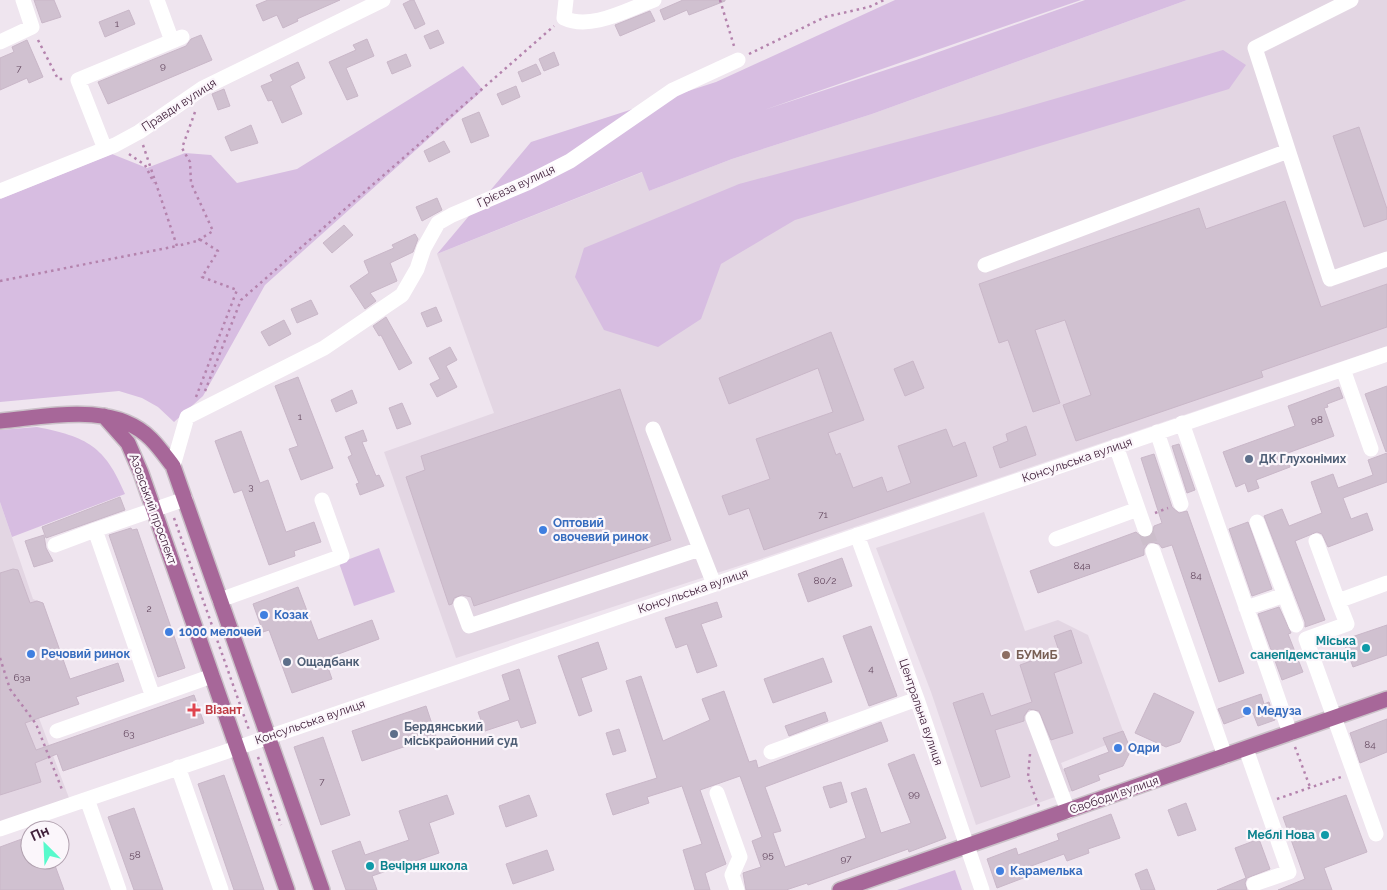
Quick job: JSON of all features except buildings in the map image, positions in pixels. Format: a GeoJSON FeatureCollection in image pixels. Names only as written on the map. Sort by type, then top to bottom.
{"type":"FeatureCollection","features":[{"type":"Feature","properties":{"kind":"main road"},"geometry":{"type":"LineString","coordinates":[[0,421],[77,414],[104,416]]}},
{"type":"Feature","properties":{"kind":"main road","name":"Азовський проспект"},"geometry":{"type":"LineString","coordinates":[[104,416],[128,423],[150,438],[173,466],[322,890]]}},
{"type":"Feature","properties":{"kind":"main road","name":"Азовський проспект"},"geometry":{"type":"LineString","coordinates":[[104,416],[128,443],[154,510],[287,890]]}},
{"type":"Feature","properties":{"kind":"main road","name":"Свободи вулиця"},"geometry":{"type":"LineString","coordinates":[[840,890],[1387,699]]}},
{"type":"Feature","properties":{"kind":"street"},"geometry":{"type":"LineString","coordinates":[[0,42],[32,27],[23,0]]}},
{"type":"Feature","properties":{"kind":"street"},"geometry":{"type":"LineString","coordinates":[[110,147],[78,80],[177,39],[157,0]]}},
{"type":"Feature","properties":{"kind":"street","name":"Правди вулиця"},"geometry":{"type":"LineString","coordinates":[[0,191],[110,147],[139,132],[203,88],[383,0]]}},
{"type":"Feature","properties":{"kind":"street"},"geometry":{"type":"LineString","coordinates":[[566,0],[564,18],[573,23],[591,22],[654,0]]}},
{"type":"Feature","properties":{"kind":"street"},"geometry":{"type":"LineString","coordinates":[[1351,0],[1254,48],[1330,279],[1387,259]]}},
{"type":"Feature","properties":{"kind":"street","name":"Грієвза вулиця"},"geometry":{"type":"LineString","coordinates":[[187,418],[324,348],[402,295],[417,270],[424,248],[438,223],[452,215],[527,183],[570,161],[673,90],[738,60]]}},
{"type":"Feature","properties":{"kind":"street"},"geometry":{"type":"LineString","coordinates":[[985,265],[1288,150]]}},
{"type":"Feature","properties":{"kind":"street","name":"Консульська вулиця"},"geometry":{"type":"LineString","coordinates":[[0,829],[1387,354]]}},
{"type":"Feature","properties":{"kind":"street"},"geometry":{"type":"LineString","coordinates":[[1343,369],[1371,449]]}},
{"type":"Feature","properties":{"kind":"street"},"geometry":{"type":"LineString","coordinates":[[173,466],[187,418]]}},
{"type":"Feature","properties":{"kind":"street"},"geometry":{"type":"LineString","coordinates":[[1182,423],[1290,733]]}},
{"type":"Feature","properties":{"kind":"street"},"geometry":{"type":"LineString","coordinates":[[653,429],[714,584]]}},
{"type":"Feature","properties":{"kind":"street"},"geometry":{"type":"LineString","coordinates":[[1157,432],[1181,504]]}},
{"type":"Feature","properties":{"kind":"street"},"geometry":{"type":"LineString","coordinates":[[1116,446],[1146,529]]}},
{"type":"Feature","properties":{"kind":"street"},"geometry":{"type":"LineString","coordinates":[[55,545],[185,499]]}},
{"type":"Feature","properties":{"kind":"street"},"geometry":{"type":"LineString","coordinates":[[220,600],[342,556],[322,500]]}},
{"type":"Feature","properties":{"kind":"street"},"geometry":{"type":"LineString","coordinates":[[1056,539],[1138,509]]}},
{"type":"Feature","properties":{"kind":"street"},"geometry":{"type":"LineString","coordinates":[[1257,522],[1296,625]]}},
{"type":"Feature","properties":{"kind":"street"},"geometry":{"type":"LineString","coordinates":[[95,530],[153,697]]}},
{"type":"Feature","properties":{"kind":"street","name":"Центральна вулиця"},"geometry":{"type":"LineString","coordinates":[[857,535],[917,699],[982,890]]}},
{"type":"Feature","properties":{"kind":"street"},"geometry":{"type":"LineString","coordinates":[[1316,541],[1347,624],[1306,640],[1376,834]]}},
{"type":"Feature","properties":{"kind":"street"},"geometry":{"type":"LineString","coordinates":[[461,604],[469,626],[700,549]]}},
{"type":"Feature","properties":{"kind":"street"},"geometry":{"type":"LineString","coordinates":[[1153,551],[1225,756]]}},
{"type":"Feature","properties":{"kind":"street"},"geometry":{"type":"LineString","coordinates":[[1338,601],[1387,583]]}},
{"type":"Feature","properties":{"kind":"street"},"geometry":{"type":"LineString","coordinates":[[1246,608],[1285,594]]}},
{"type":"Feature","properties":{"kind":"street"},"geometry":{"type":"LineString","coordinates":[[57,731],[212,676]]}},
{"type":"Feature","properties":{"kind":"street"},"geometry":{"type":"LineString","coordinates":[[771,752],[917,699]]}},
{"type":"Feature","properties":{"kind":"street"},"geometry":{"type":"LineString","coordinates":[[1033,718],[1068,811]]}},
{"type":"Feature","properties":{"kind":"street"},"geometry":{"type":"LineString","coordinates":[[1246,749],[1289,872],[1254,884]]}},
{"type":"Feature","properties":{"kind":"street"},"geometry":{"type":"LineString","coordinates":[[178,767],[221,890]]}},
{"type":"Feature","properties":{"kind":"street"},"geometry":{"type":"LineString","coordinates":[[717,793],[740,857],[732,875],[737,890]]}},
{"type":"Feature","properties":{"kind":"street"},"geometry":{"type":"LineString","coordinates":[[87,798],[119,890]]}},
{"type":"Feature","properties":{"kind":"path"},"geometry":{"type":"LineString","coordinates":[[720,0],[738,60],[825,17],[868,7],[884,0]]}},
{"type":"Feature","properties":{"kind":"path"},"geometry":{"type":"LineString","coordinates":[[187,418],[203,396],[240,300],[564,18]]}},
{"type":"Feature","properties":{"kind":"path"},"geometry":{"type":"LineString","coordinates":[[32,27],[58,78],[78,80]]}},
{"type":"Feature","properties":{"kind":"path"},"geometry":{"type":"LineString","coordinates":[[196,241],[213,231],[194,191],[190,178],[190,162],[182,148],[203,88]]}},
{"type":"Feature","properties":{"kind":"path"},"geometry":{"type":"LineString","coordinates":[[139,132],[177,246]]}},
{"type":"Feature","properties":{"kind":"path"},"geometry":{"type":"LineString","coordinates":[[110,147],[145,165],[158,191]]}},
{"type":"Feature","properties":{"kind":"path"},"geometry":{"type":"LineString","coordinates":[[0,281],[201,240],[218,251],[202,276],[237,290],[196,396]]}},
{"type":"Feature","properties":{"kind":"path"},"geometry":{"type":"LineString","coordinates":[[169,504],[281,825]]}},
{"type":"Feature","properties":{"kind":"path"},"geometry":{"type":"LineString","coordinates":[[0,658],[10,689],[36,724],[68,805]]}},
{"type":"Feature","properties":{"kind":"path"},"geometry":{"type":"LineString","coordinates":[[1290,733],[1310,788]]}},
{"type":"Feature","properties":{"kind":"path"},"geometry":{"type":"LineString","coordinates":[[1031,747],[1028,777],[1043,820]]}},
{"type":"Feature","properties":{"kind":"path"},"geometry":{"type":"LineString","coordinates":[[1265,803],[1354,772]]}},
{"type":"Feature","properties":{"kind":"shaded area"},"geometry":{"type":"Polygon","coordinates":[[[895,0],[1081,0],[764,110],[916,60],[1085,0],[1187,0],[872,114],[732,159],[649,191],[642,172],[437,254],[531,142],[716,82],[895,0]]]}},
{"type":"Feature","properties":{"kind":"shaded area"},"geometry":{"type":"Polygon","coordinates":[[[1187,0],[1387,0],[1387,346],[769,556],[456,658],[384,452],[494,413],[437,254],[643,172],[649,191],[732,159],[872,114],[1187,0]]]}},
{"type":"Feature","properties":{"kind":"shaded area"},"geometry":{"type":"Polygon","coordinates":[[[1223,50],[1246,65],[1229,89],[795,220],[721,264],[701,319],[658,347],[604,330],[575,277],[584,248],[739,184],[1002,114],[1223,50]]]}},
{"type":"Feature","properties":{"kind":"shaded area"},"geometry":{"type":"Polygon","coordinates":[[[463,66],[483,90],[265,285],[203,396],[174,422],[158,407],[142,398],[119,391],[0,402],[0,199],[112,154],[147,168],[185,153],[211,155],[237,183],[297,169],[463,66]]]}},
{"type":"Feature","properties":{"kind":"shaded area"},"geometry":{"type":"Polygon","coordinates":[[[37,427],[69,435],[92,446],[102,454],[110,465],[125,494],[12,537],[0,502],[0,430],[37,427]]]}},
{"type":"Feature","properties":{"kind":"shaded area","name":"Речовий ринок"},"geometry":{"type":"Polygon","coordinates":[[[0,502],[33,599],[43,603],[79,704],[39,718],[69,798],[0,822],[0,502]]]}},
{"type":"Feature","properties":{"kind":"shaded area","name":"БУМиБ"},"geometry":{"type":"Polygon","coordinates":[[[984,512],[1025,631],[1058,620],[1088,635],[1123,731],[1104,738],[1106,745],[1061,763],[1072,791],[976,825],[931,692],[876,548],[984,512]]]}},
{"type":"Feature","properties":{"kind":"shaded area"},"geometry":{"type":"Polygon","coordinates":[[[379,548],[395,592],[354,606],[339,563],[379,548]]]}},
{"type":"Feature","properties":{"kind":"shaded area"},"geometry":{"type":"Polygon","coordinates":[[[955,870],[962,890],[897,890],[955,870]]]}},
{"type":"Feature","properties":{"kind":"tunnel"},"geometry":{"type":"LineString","coordinates":[[1145,529],[1153,551]]}},
{"type":"Feature","properties":{"kind":"place","name":"ДК Глухонімих"},"geometry":{"type":"Point","coordinates":[1249,459]}},
{"type":"Feature","properties":{"kind":"place","name":"Оптовий овочевий ринок"},"geometry":{"type":"Point","coordinates":[543,530]}},
{"type":"Feature","properties":{"kind":"place","name":"Козак"},"geometry":{"type":"Point","coordinates":[264,615]}},
{"type":"Feature","properties":{"kind":"place","name":"1000 мелочей"},"geometry":{"type":"Point","coordinates":[169,632]}},
{"type":"Feature","properties":{"kind":"place","name":"Міська санепідемстанція"},"geometry":{"type":"Point","coordinates":[1366,648]}},
{"type":"Feature","properties":{"kind":"place","name":"Речовий ринок"},"geometry":{"type":"Point","coordinates":[31,654]}},
{"type":"Feature","properties":{"kind":"place","name":"БУМиБ"},"geometry":{"type":"Point","coordinates":[1006,655]}},
{"type":"Feature","properties":{"kind":"place","name":"Ощадбанк"},"geometry":{"type":"Point","coordinates":[287,662]}},
{"type":"Feature","properties":{"kind":"place","name":"Візант"},"geometry":{"type":"Point","coordinates":[194,710]}},
{"type":"Feature","properties":{"kind":"place","name":"Медуза"},"geometry":{"type":"Point","coordinates":[1247,711]}},
{"type":"Feature","properties":{"kind":"place","name":"Бердянський міськрайонний суд"},"geometry":{"type":"Point","coordinates":[394,734]}},
{"type":"Feature","properties":{"kind":"place","name":"Одри"},"geometry":{"type":"Point","coordinates":[1118,748]}},
{"type":"Feature","properties":{"kind":"place","name":"Меблі Нова"},"geometry":{"type":"Point","coordinates":[1325,835]}},
{"type":"Feature","properties":{"kind":"place","name":"Вечірня школа"},"geometry":{"type":"Point","coordinates":[370,866]}},
{"type":"Feature","properties":{"kind":"place","name":"Карамелька"},"geometry":{"type":"Point","coordinates":[1000,871]}}]}
